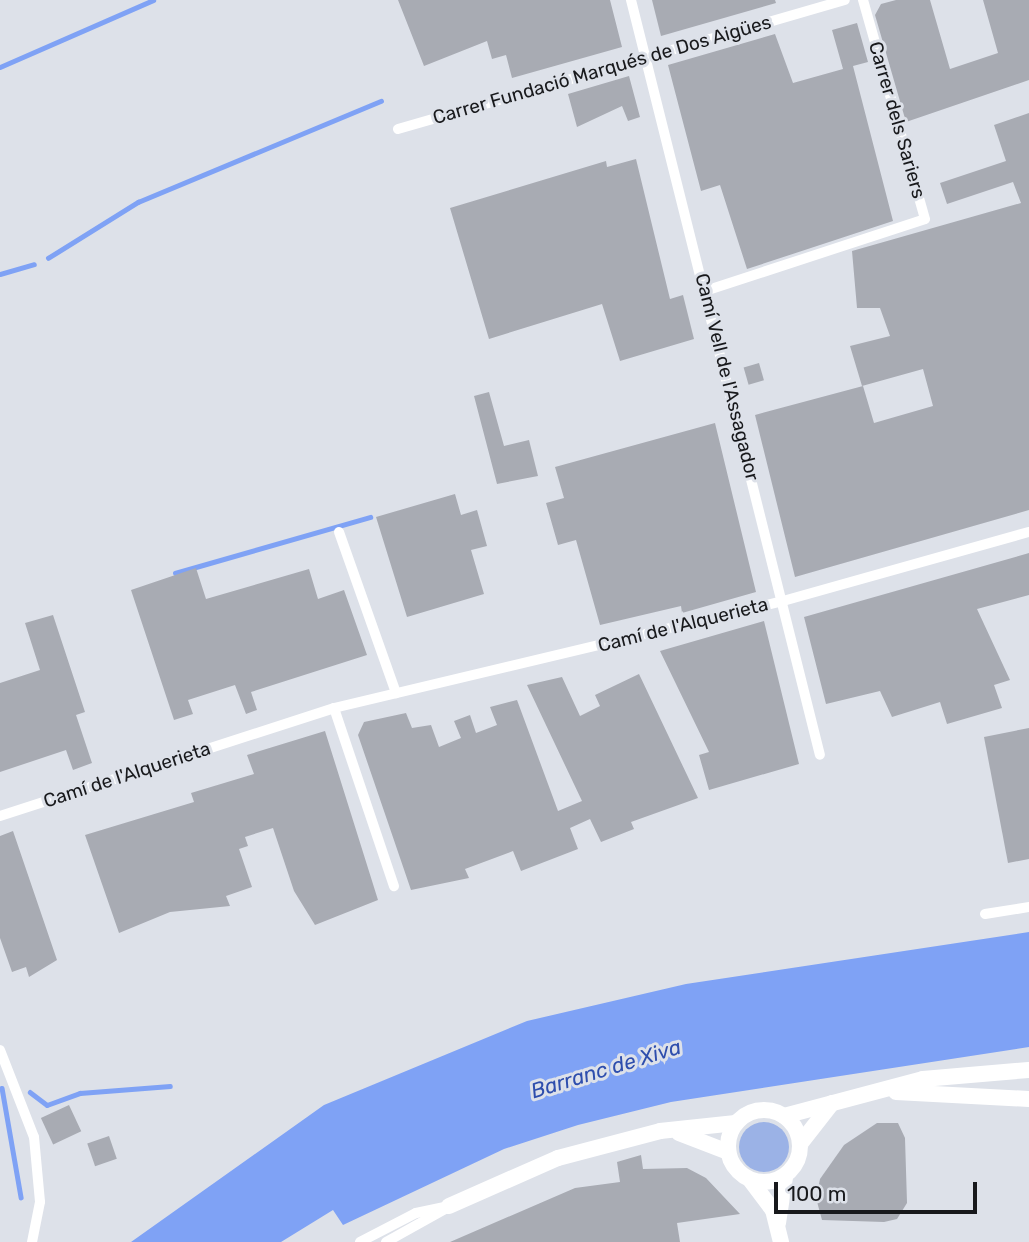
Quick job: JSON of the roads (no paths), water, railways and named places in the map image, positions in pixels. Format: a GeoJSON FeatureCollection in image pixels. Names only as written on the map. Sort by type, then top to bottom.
{"type":"FeatureCollection","features":[{"type":"Feature","properties":{"kind":"street","name":"Camí Vell de l'Assagador"},"geometry":{"type":"LineString","coordinates":[[631,0],[820,755]]}},
{"type":"Feature","properties":{"kind":"street","name":"Carrer Fundació Marqués de Dos Aigües"},"geometry":{"type":"LineString","coordinates":[[398,129],[845,0]]}},
{"type":"Feature","properties":{"kind":"street","name":"Carrer dels Sariers"},"geometry":{"type":"LineString","coordinates":[[705,291],[925,219],[863,0]]}},
{"type":"Feature","properties":{"kind":"street","name":"Camí de l'Alquerieta"},"geometry":{"type":"LineString","coordinates":[[0,816],[334,708],[783,601],[1029,532]]}},
{"type":"Feature","properties":{"kind":"street"},"geometry":{"type":"LineString","coordinates":[[339,533],[396,693]]}},
{"type":"Feature","properties":{"kind":"street"},"geometry":{"type":"LineString","coordinates":[[334,708],[394,886]]}},
{"type":"Feature","properties":{"kind":"street"},"geometry":{"type":"LineString","coordinates":[[985,914],[1029,907]]}},
{"type":"Feature","properties":{"kind":"street"},"geometry":{"type":"LineString","coordinates":[[0,1050],[34,1137],[40,1202],[32,1242]]}},
{"type":"Feature","properties":{"kind":"street"},"geometry":{"type":"LineString","coordinates":[[386,1242],[449,1206],[558,1158],[660,1131],[736,1123],[764,1110],[784,1116],[856,1094],[923,1079],[1029,1070]]}},
{"type":"Feature","properties":{"kind":"street"},"geometry":{"type":"LineString","coordinates":[[856,1094],[1029,1099]]}},
{"type":"Feature","properties":{"kind":"street"},"geometry":{"type":"LineString","coordinates":[[781,1242],[778,1223],[785,1177],[800,1144],[832,1103]]}},
{"type":"Feature","properties":{"kind":"street"},"geometry":{"type":"LineString","coordinates":[[784,1116],[800,1144]]}},
{"type":"Feature","properties":{"kind":"street"},"geometry":{"type":"LineString","coordinates":[[736,1123],[728,1152],[735,1170],[751,1181],[778,1223]]}},
{"type":"Feature","properties":{"kind":"street"},"geometry":{"type":"LineString","coordinates":[[660,1131],[695,1135],[728,1152]]}},
{"type":"Feature","properties":{"kind":"street"},"geometry":{"type":"LineString","coordinates":[[751,1181],[785,1177]]}},
{"type":"Feature","properties":{"kind":"street"},"geometry":{"type":"LineString","coordinates":[[360,1242],[416,1213],[449,1206]]}},
{"type":"Feature","properties":{"kind":"water","name":"Barranc de Xiva"},"geometry":{"type":"Polygon","coordinates":[[[1029,932],[1029,1047],[671,1102],[578,1125],[504,1149],[343,1225],[333,1210],[281,1242],[131,1242],[324,1105],[527,1021],[686,984],[1029,932]]]}},
{"type":"Feature","properties":{"kind":"waterway"},"geometry":{"type":"LineString","coordinates":[[0,67],[153,0]]}},
{"type":"Feature","properties":{"kind":"waterway"},"geometry":{"type":"LineString","coordinates":[[48,258],[138,202],[381,101]]}},
{"type":"Feature","properties":{"kind":"waterway"},"geometry":{"type":"LineString","coordinates":[[0,274],[34,264]]}},
{"type":"Feature","properties":{"kind":"waterway"},"geometry":{"type":"LineString","coordinates":[[175,573],[370,517]]}},
{"type":"Feature","properties":{"kind":"waterway"},"geometry":{"type":"LineString","coordinates":[[30,1092],[47,1105],[80,1093],[170,1086]]}},
{"type":"Feature","properties":{"kind":"waterway"},"geometry":{"type":"LineString","coordinates":[[2,1088],[21,1197]]}}]}
